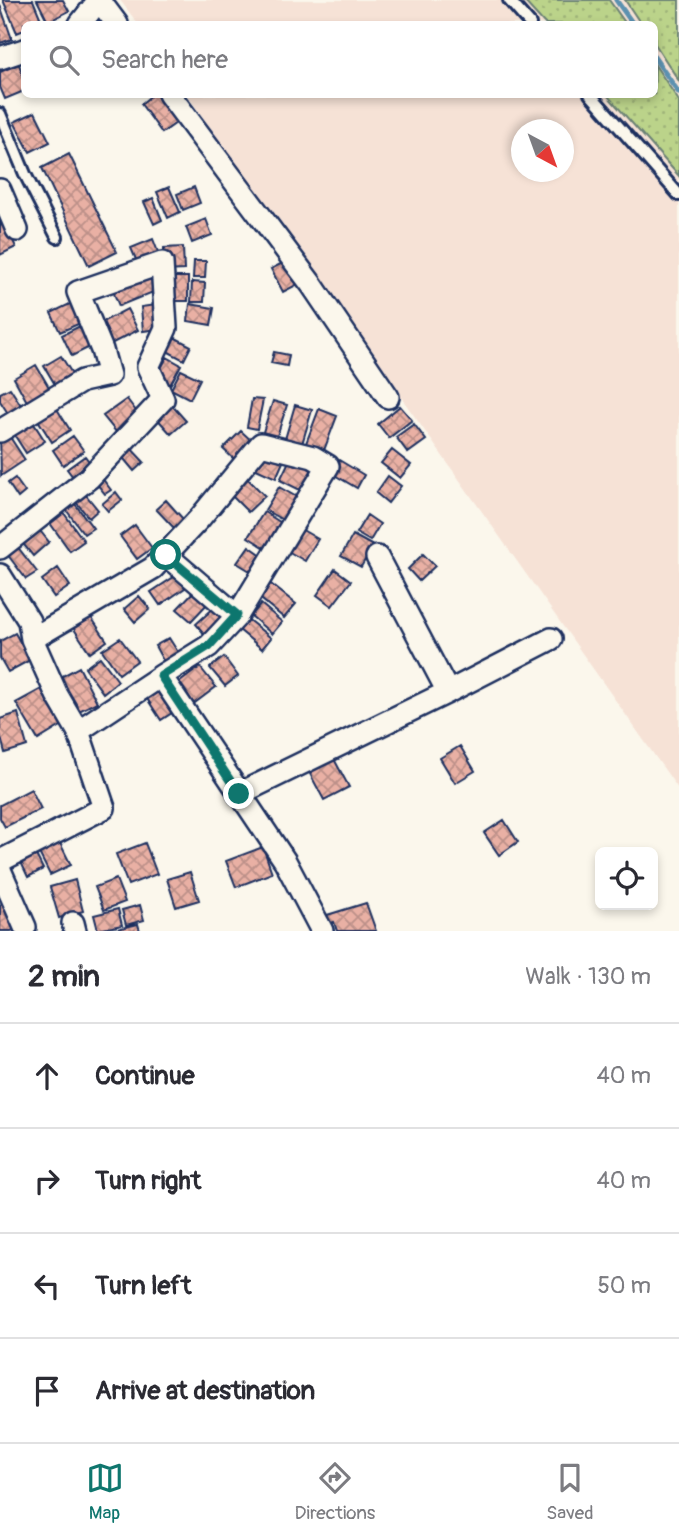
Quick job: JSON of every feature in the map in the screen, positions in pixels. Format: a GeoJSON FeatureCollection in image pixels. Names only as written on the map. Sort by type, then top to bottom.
{"type":"FeatureCollection","features":[{"type":"Feature","properties":{"kind":"street"},"geometry":{"type":"LineString","coordinates":[[82,21],[99,0],[115,21]]}},
{"type":"Feature","properties":{"kind":"street"},"geometry":{"type":"LineString","coordinates":[[0,58],[21,51]]}},
{"type":"Feature","properties":{"kind":"street"},"geometry":{"type":"LineString","coordinates":[[172,98],[304,275],[388,397]]}},
{"type":"Feature","properties":{"kind":"street"},"geometry":{"type":"LineString","coordinates":[[0,190],[17,230]]}},
{"type":"Feature","properties":{"kind":"street"},"geometry":{"type":"LineString","coordinates":[[0,431],[82,380],[109,375],[102,350],[78,292],[162,263],[166,328],[148,368],[163,399],[89,478],[0,548]]}},
{"type":"Feature","properties":{"kind":"street"},"geometry":{"type":"LineString","coordinates":[[32,639],[153,568],[261,444],[313,457],[328,466],[237,615],[209,646],[78,731]]}},
{"type":"Feature","properties":{"kind":"street"},"geometry":{"type":"LineString","coordinates":[[166,555],[237,615]]}},
{"type":"Feature","properties":{"kind":"street"},"geometry":{"type":"LineString","coordinates":[[377,557],[448,692]]}},
{"type":"Feature","properties":{"kind":"street"},"geometry":{"type":"LineString","coordinates":[[0,576],[29,621],[32,639],[57,695],[78,731],[104,808],[0,861]]}},
{"type":"Feature","properties":{"kind":"street"},"geometry":{"type":"LineString","coordinates":[[239,794],[551,639]]}},
{"type":"Feature","properties":{"kind":"street"},"geometry":{"type":"LineString","coordinates":[[161,676],[285,861],[322,931]]}},
{"type":"Feature","properties":{"kind":"street"},"geometry":{"type":"LineString","coordinates":[[0,870],[25,927]]}},
{"type":"Feature","properties":{"kind":"lane"},"geometry":{"type":"LineString","coordinates":[[509,0],[527,21]]}},
{"type":"Feature","properties":{"kind":"lane"},"geometry":{"type":"LineString","coordinates":[[594,98],[679,195]]}},
{"type":"Feature","properties":{"kind":"lane"},"geometry":{"type":"LineString","coordinates":[[0,114],[25,174],[57,237]]}},
{"type":"Feature","properties":{"kind":"shaded area"},"geometry":{"type":"Polygon","coordinates":[[[120,0],[679,0],[679,790],[189,98],[658,98],[658,21],[136,21],[120,0]]]}},
{"type":"Feature","properties":{"kind":"green space"},"geometry":{"type":"Polygon","coordinates":[[[523,0],[609,0],[624,21],[542,21],[523,0]]]}},
{"type":"Feature","properties":{"kind":"green space"},"geometry":{"type":"Polygon","coordinates":[[[625,0],[679,0],[679,81],[658,49],[658,21],[639,21],[625,0]]]}},
{"type":"Feature","properties":{"kind":"green space"},"geometry":{"type":"Polygon","coordinates":[[[658,70],[679,101],[679,176],[610,98],[658,98],[658,70]]]}},
{"type":"Feature","properties":{"kind":"building"},"geometry":{"type":"Polygon","coordinates":[[[3,0],[33,0],[42,21],[21,21],[21,31],[17,33],[3,0]]]}},
{"type":"Feature","properties":{"kind":"building"},"geometry":{"type":"Polygon","coordinates":[[[37,0],[63,0],[69,11],[48,21],[37,0]]]}},
{"type":"Feature","properties":{"kind":"building"},"geometry":{"type":"Polygon","coordinates":[[[0,5],[12,39],[0,43],[0,5]]]}},
{"type":"Feature","properties":{"kind":"building"},"geometry":{"type":"Polygon","coordinates":[[[19,64],[21,92],[5,99],[0,87],[0,72],[19,64]]]}},
{"type":"Feature","properties":{"kind":"building"},"geometry":{"type":"Polygon","coordinates":[[[148,98],[169,98],[183,118],[162,133],[141,104],[148,98]]]}},
{"type":"Feature","properties":{"kind":"building"},"geometry":{"type":"Polygon","coordinates":[[[35,112],[50,142],[30,152],[14,122],[35,112]]]}},
{"type":"Feature","properties":{"kind":"building"},"geometry":{"type":"Polygon","coordinates":[[[69,154],[117,252],[89,266],[42,168],[69,154]]]}},
{"type":"Feature","properties":{"kind":"building"},"geometry":{"type":"Polygon","coordinates":[[[169,187],[180,212],[168,218],[157,192],[169,187]]]}},
{"type":"Feature","properties":{"kind":"building"},"geometry":{"type":"Polygon","coordinates":[[[194,187],[200,203],[183,210],[177,194],[194,187]]]}},
{"type":"Feature","properties":{"kind":"building"},"geometry":{"type":"Polygon","coordinates":[[[153,198],[162,220],[154,224],[144,202],[153,198]]]}},
{"type":"Feature","properties":{"kind":"building"},"geometry":{"type":"Polygon","coordinates":[[[0,215],[16,247],[0,255],[0,215]]]}},
{"type":"Feature","properties":{"kind":"building"},"geometry":{"type":"Polygon","coordinates":[[[206,219],[212,235],[192,243],[186,227],[206,219]]]}},
{"type":"Feature","properties":{"kind":"building"},"geometry":{"type":"Polygon","coordinates":[[[153,239],[161,260],[140,269],[131,248],[153,239]]]}},
{"type":"Feature","properties":{"kind":"building"},"geometry":{"type":"Polygon","coordinates":[[[183,247],[184,270],[165,271],[164,248],[183,247]]]}},
{"type":"Feature","properties":{"kind":"building"},"geometry":{"type":"Polygon","coordinates":[[[292,258],[304,281],[283,292],[271,269],[292,258]]]}},
{"type":"Feature","properties":{"kind":"building"},"geometry":{"type":"Polygon","coordinates":[[[194,261],[206,261],[205,278],[193,278],[194,261]]]}},
{"type":"Feature","properties":{"kind":"building"},"geometry":{"type":"Polygon","coordinates":[[[155,268],[163,288],[119,306],[111,286],[155,268]]]}},
{"type":"Feature","properties":{"kind":"building"},"geometry":{"type":"Polygon","coordinates":[[[168,277],[188,277],[188,301],[168,301],[168,277]]]}},
{"type":"Feature","properties":{"kind":"building"},"geometry":{"type":"Polygon","coordinates":[[[192,282],[205,283],[204,302],[191,302],[192,282]]]}},
{"type":"Feature","properties":{"kind":"building"},"geometry":{"type":"Polygon","coordinates":[[[76,301],[85,321],[60,332],[51,313],[76,301]]]}},
{"type":"Feature","properties":{"kind":"building"},"geometry":{"type":"Polygon","coordinates":[[[190,304],[214,308],[211,325],[188,321],[190,304]]]}},
{"type":"Feature","properties":{"kind":"building"},"geometry":{"type":"Polygon","coordinates":[[[156,305],[158,329],[143,331],[141,307],[156,305]]]}},
{"type":"Feature","properties":{"kind":"building"},"geometry":{"type":"Polygon","coordinates":[[[127,309],[138,330],[105,347],[100,323],[127,309]]]}},
{"type":"Feature","properties":{"kind":"building"},"geometry":{"type":"Polygon","coordinates":[[[88,322],[98,343],[72,356],[62,335],[88,322]]]}},
{"type":"Feature","properties":{"kind":"building"},"geometry":{"type":"Polygon","coordinates":[[[168,334],[191,346],[184,360],[161,348],[168,334]]]}},
{"type":"Feature","properties":{"kind":"building"},"geometry":{"type":"Polygon","coordinates":[[[274,352],[289,355],[287,366],[271,363],[274,352]]]}},
{"type":"Feature","properties":{"kind":"building"},"geometry":{"type":"Polygon","coordinates":[[[61,356],[76,380],[59,391],[44,366],[61,356]]]}},
{"type":"Feature","properties":{"kind":"building"},"geometry":{"type":"Polygon","coordinates":[[[167,357],[181,365],[170,385],[156,378],[167,357]]]}},
{"type":"Feature","properties":{"kind":"building"},"geometry":{"type":"Polygon","coordinates":[[[36,365],[54,396],[31,409],[14,378],[36,365]]]}},
{"type":"Feature","properties":{"kind":"building"},"geometry":{"type":"Polygon","coordinates":[[[181,370],[200,379],[190,399],[171,389],[181,370]]]}},
{"type":"Feature","properties":{"kind":"building"},"geometry":{"type":"Polygon","coordinates":[[[10,388],[24,410],[11,418],[0,401],[0,393],[10,388]]]}},
{"type":"Feature","properties":{"kind":"building"},"geometry":{"type":"Polygon","coordinates":[[[127,399],[139,415],[116,432],[103,416],[127,399]]]}},
{"type":"Feature","properties":{"kind":"building"},"geometry":{"type":"Polygon","coordinates":[[[252,399],[263,400],[257,429],[247,427],[252,399]]]}},
{"type":"Feature","properties":{"kind":"building"},"geometry":{"type":"Polygon","coordinates":[[[273,401],[287,405],[276,439],[262,435],[273,401]]]}},
{"type":"Feature","properties":{"kind":"building"},"geometry":{"type":"Polygon","coordinates":[[[169,402],[186,421],[171,434],[154,415],[169,402]]]}},
{"type":"Feature","properties":{"kind":"building"},"geometry":{"type":"Polygon","coordinates":[[[295,405],[312,410],[302,444],[285,439],[295,405]]]}},
{"type":"Feature","properties":{"kind":"building"},"geometry":{"type":"Polygon","coordinates":[[[400,406],[412,420],[389,438],[378,424],[400,406]]]}},
{"type":"Feature","properties":{"kind":"building"},"geometry":{"type":"Polygon","coordinates":[[[57,409],[70,430],[52,442],[38,420],[57,409]]]}},
{"type":"Feature","properties":{"kind":"building"},"geometry":{"type":"Polygon","coordinates":[[[319,409],[337,416],[323,453],[305,446],[319,409]]]}},
{"type":"Feature","properties":{"kind":"building"},"geometry":{"type":"Polygon","coordinates":[[[29,416],[45,441],[26,453],[10,428],[29,416]]]}},
{"type":"Feature","properties":{"kind":"building"},"geometry":{"type":"Polygon","coordinates":[[[414,424],[426,440],[408,453],[396,437],[414,424]]]}},
{"type":"Feature","properties":{"kind":"building"},"geometry":{"type":"Polygon","coordinates":[[[6,431],[25,460],[1,476],[0,435],[6,431]]]}},
{"type":"Feature","properties":{"kind":"building"},"geometry":{"type":"Polygon","coordinates":[[[241,431],[253,442],[236,461],[223,449],[241,431]]]}},
{"type":"Feature","properties":{"kind":"building"},"geometry":{"type":"Polygon","coordinates":[[[73,436],[84,451],[63,465],[53,450],[73,436]]]}},
{"type":"Feature","properties":{"kind":"building"},"geometry":{"type":"Polygon","coordinates":[[[128,445],[144,462],[134,471],[119,453],[128,445]]]}},
{"type":"Feature","properties":{"kind":"building"},"geometry":{"type":"Polygon","coordinates":[[[392,450],[411,465],[400,478],[381,463],[392,450]]]}},
{"type":"Feature","properties":{"kind":"building"},"geometry":{"type":"Polygon","coordinates":[[[263,453],[283,462],[276,478],[256,469],[263,453]]]}},
{"type":"Feature","properties":{"kind":"building"},"geometry":{"type":"Polygon","coordinates":[[[292,455],[316,468],[304,492],[280,480],[292,455]]]}},
{"type":"Feature","properties":{"kind":"building"},"geometry":{"type":"Polygon","coordinates":[[[85,456],[94,468],[76,481],[67,469],[85,456]]]}},
{"type":"Feature","properties":{"kind":"building"},"geometry":{"type":"Polygon","coordinates":[[[339,460],[364,475],[357,488],[331,473],[339,460]]]}},
{"type":"Feature","properties":{"kind":"building"},"geometry":{"type":"Polygon","coordinates":[[[388,476],[401,486],[388,503],[376,493],[388,476]]]}},
{"type":"Feature","properties":{"kind":"building"},"geometry":{"type":"Polygon","coordinates":[[[246,477],[265,496],[248,512],[229,493],[246,477]]]}},
{"type":"Feature","properties":{"kind":"building"},"geometry":{"type":"Polygon","coordinates":[[[15,478],[25,492],[18,498],[8,483],[15,478]]]}},
{"type":"Feature","properties":{"kind":"building"},"geometry":{"type":"Polygon","coordinates":[[[102,478],[111,490],[105,494],[96,483],[102,478]]]}},
{"type":"Feature","properties":{"kind":"building"},"geometry":{"type":"Polygon","coordinates":[[[279,487],[302,500],[288,523],[265,510],[279,487]]]}},
{"type":"Feature","properties":{"kind":"building"},"geometry":{"type":"Polygon","coordinates":[[[82,490],[98,510],[89,518],[73,498],[82,490]]]}},
{"type":"Feature","properties":{"kind":"building"},"geometry":{"type":"Polygon","coordinates":[[[116,492],[122,500],[108,511],[102,504],[116,492]]]}},
{"type":"Feature","properties":{"kind":"building"},"geometry":{"type":"Polygon","coordinates":[[[72,500],[93,528],[84,534],[64,507],[72,500]]]}},
{"type":"Feature","properties":{"kind":"building"},"geometry":{"type":"Polygon","coordinates":[[[166,500],[183,519],[174,528],[156,509],[166,500]]]}},
{"type":"Feature","properties":{"kind":"building"},"geometry":{"type":"Polygon","coordinates":[[[61,509],[84,541],[70,551],[47,519],[61,509]]]}},
{"type":"Feature","properties":{"kind":"building"},"geometry":{"type":"Polygon","coordinates":[[[264,512],[283,524],[267,549],[248,537],[264,512]]]}},
{"type":"Feature","properties":{"kind":"building"},"geometry":{"type":"Polygon","coordinates":[[[367,515],[380,524],[370,541],[356,533],[367,515]]]}},
{"type":"Feature","properties":{"kind":"building"},"geometry":{"type":"Polygon","coordinates":[[[135,525],[152,548],[137,559],[120,536],[135,525]]]}},
{"type":"Feature","properties":{"kind":"building"},"geometry":{"type":"Polygon","coordinates":[[[37,527],[49,542],[33,556],[20,540],[37,527]]]}},
{"type":"Feature","properties":{"kind":"building"},"geometry":{"type":"Polygon","coordinates":[[[299,528],[318,539],[305,561],[286,550],[299,528]]]}},
{"type":"Feature","properties":{"kind":"building"},"geometry":{"type":"Polygon","coordinates":[[[353,535],[373,546],[361,567],[341,556],[353,535]]]}},
{"type":"Feature","properties":{"kind":"building"},"geometry":{"type":"Polygon","coordinates":[[[17,546],[37,572],[26,579],[7,554],[17,546]]]}},
{"type":"Feature","properties":{"kind":"building"},"geometry":{"type":"Polygon","coordinates":[[[249,546],[266,558],[255,574],[237,563],[249,546]]]}},
{"type":"Feature","properties":{"kind":"building"},"geometry":{"type":"Polygon","coordinates":[[[423,554],[435,566],[419,581],[408,569],[423,554]]]}},
{"type":"Feature","properties":{"kind":"building"},"geometry":{"type":"Polygon","coordinates":[[[58,568],[70,586],[54,597],[42,580],[58,568]]]}},
{"type":"Feature","properties":{"kind":"building"},"geometry":{"type":"Polygon","coordinates":[[[335,569],[351,581],[332,606],[317,595],[335,569]]]}},
{"type":"Feature","properties":{"kind":"building"},"geometry":{"type":"Polygon","coordinates":[[[177,575],[185,588],[160,605],[151,592],[177,575]]]}},
{"type":"Feature","properties":{"kind":"building"},"geometry":{"type":"Polygon","coordinates":[[[267,581],[296,604],[284,618],[256,595],[267,581]]]}},
{"type":"Feature","properties":{"kind":"building"},"geometry":{"type":"Polygon","coordinates":[[[196,589],[209,602],[191,621],[177,609],[196,589]]]}},
{"type":"Feature","properties":{"kind":"building"},"geometry":{"type":"Polygon","coordinates":[[[139,596],[150,609],[135,622],[124,609],[139,596]]]}},
{"type":"Feature","properties":{"kind":"building"},"geometry":{"type":"Polygon","coordinates":[[[261,604],[282,622],[272,634],[251,616],[261,604]]]}},
{"type":"Feature","properties":{"kind":"building"},"geometry":{"type":"Polygon","coordinates":[[[216,606],[227,619],[207,637],[196,624],[216,606]]]}},
{"type":"Feature","properties":{"kind":"building"},"geometry":{"type":"Polygon","coordinates":[[[87,611],[107,641],[90,653],[70,623],[87,611]]]}},
{"type":"Feature","properties":{"kind":"building"},"geometry":{"type":"Polygon","coordinates":[[[246,618],[271,638],[262,649],[238,629],[246,618]]]}},
{"type":"Feature","properties":{"kind":"building"},"geometry":{"type":"Polygon","coordinates":[[[15,633],[30,660],[8,672],[0,658],[0,641],[15,633]]]}},
{"type":"Feature","properties":{"kind":"building"},"geometry":{"type":"Polygon","coordinates":[[[120,638],[137,661],[119,674],[102,650],[120,638]]]}},
{"type":"Feature","properties":{"kind":"building"},"geometry":{"type":"Polygon","coordinates":[[[169,638],[181,657],[166,666],[155,646],[169,638]]]}},
{"type":"Feature","properties":{"kind":"building"},"geometry":{"type":"Polygon","coordinates":[[[100,657],[118,681],[103,693],[85,668],[100,657]]]}},
{"type":"Feature","properties":{"kind":"building"},"geometry":{"type":"Polygon","coordinates":[[[224,657],[238,676],[225,686],[210,668],[224,657]]]}},
{"type":"Feature","properties":{"kind":"building"},"geometry":{"type":"Polygon","coordinates":[[[79,667],[97,702],[75,713],[57,679],[79,667]]]}},
{"type":"Feature","properties":{"kind":"building"},"geometry":{"type":"Polygon","coordinates":[[[200,667],[216,687],[192,705],[176,685],[200,667]]]}},
{"type":"Feature","properties":{"kind":"building"},"geometry":{"type":"Polygon","coordinates":[[[158,685],[175,711],[161,720],[144,694],[158,685]]]}},
{"type":"Feature","properties":{"kind":"building"},"geometry":{"type":"Polygon","coordinates":[[[45,687],[66,723],[38,740],[16,703],[45,687]]]}},
{"type":"Feature","properties":{"kind":"building"},"geometry":{"type":"Polygon","coordinates":[[[18,713],[27,746],[5,753],[0,734],[0,719],[18,713]]]}},
{"type":"Feature","properties":{"kind":"building"},"geometry":{"type":"Polygon","coordinates":[[[460,746],[475,771],[455,783],[440,758],[460,746]]]}},
{"type":"Feature","properties":{"kind":"building"},"geometry":{"type":"Polygon","coordinates":[[[334,759],[349,787],[324,800],[309,772],[334,759]]]}},
{"type":"Feature","properties":{"kind":"building"},"geometry":{"type":"Polygon","coordinates":[[[31,789],[41,809],[5,827],[0,818],[0,805],[31,789]]]}},
{"type":"Feature","properties":{"kind":"building"},"geometry":{"type":"Polygon","coordinates":[[[504,820],[518,842],[499,855],[484,833],[504,820]]]}},
{"type":"Feature","properties":{"kind":"building"},"geometry":{"type":"Polygon","coordinates":[[[58,839],[71,865],[50,875],[37,849],[58,839]]]}},
{"type":"Feature","properties":{"kind":"building"},"geometry":{"type":"Polygon","coordinates":[[[145,843],[157,874],[128,885],[116,854],[145,843]]]}},
{"type":"Feature","properties":{"kind":"building"},"geometry":{"type":"Polygon","coordinates":[[[263,847],[272,873],[236,887],[226,861],[263,847]]]}},
{"type":"Feature","properties":{"kind":"building"},"geometry":{"type":"Polygon","coordinates":[[[35,853],[43,869],[28,877],[20,860],[35,853]]]}},
{"type":"Feature","properties":{"kind":"building"},"geometry":{"type":"Polygon","coordinates":[[[190,872],[199,900],[176,907],[167,879],[190,872]]]}},
{"type":"Feature","properties":{"kind":"building"},"geometry":{"type":"Polygon","coordinates":[[[116,879],[125,902],[104,910],[95,887],[116,879]]]}},
{"type":"Feature","properties":{"kind":"building"},"geometry":{"type":"Polygon","coordinates":[[[75,880],[83,911],[59,918],[50,887],[75,880]]]}},
{"type":"Feature","properties":{"kind":"building"},"geometry":{"type":"Polygon","coordinates":[[[12,901],[22,927],[0,931],[0,905],[12,901]]]}},
{"type":"Feature","properties":{"kind":"building"},"geometry":{"type":"Polygon","coordinates":[[[366,903],[376,931],[337,931],[334,922],[327,924],[324,916],[366,903]]]}},
{"type":"Feature","properties":{"kind":"building"},"geometry":{"type":"Polygon","coordinates":[[[140,905],[144,920],[126,925],[122,910],[140,905]]]}},
{"type":"Feature","properties":{"kind":"building"},"geometry":{"type":"Polygon","coordinates":[[[118,909],[122,925],[98,930],[94,915],[118,909]]]}},
{"type":"Feature","properties":{"kind":"building"},"geometry":{"type":"Polygon","coordinates":[[[138,924],[140,931],[109,931],[138,924]]]}},
{"type":"Feature","properties":{"kind":"waterway"},"geometry":{"type":"LineString","coordinates":[[616,0],[631,21]]}},
{"type":"Feature","properties":{"kind":"waterway"},"geometry":{"type":"LineString","coordinates":[[658,63],[679,93]]}},
{"type":"Feature","properties":{"kind":"route"},"geometry":{"type":"LineString","coordinates":[[166,555],[237,615],[209,646],[161,676],[239,794]]}}]}
